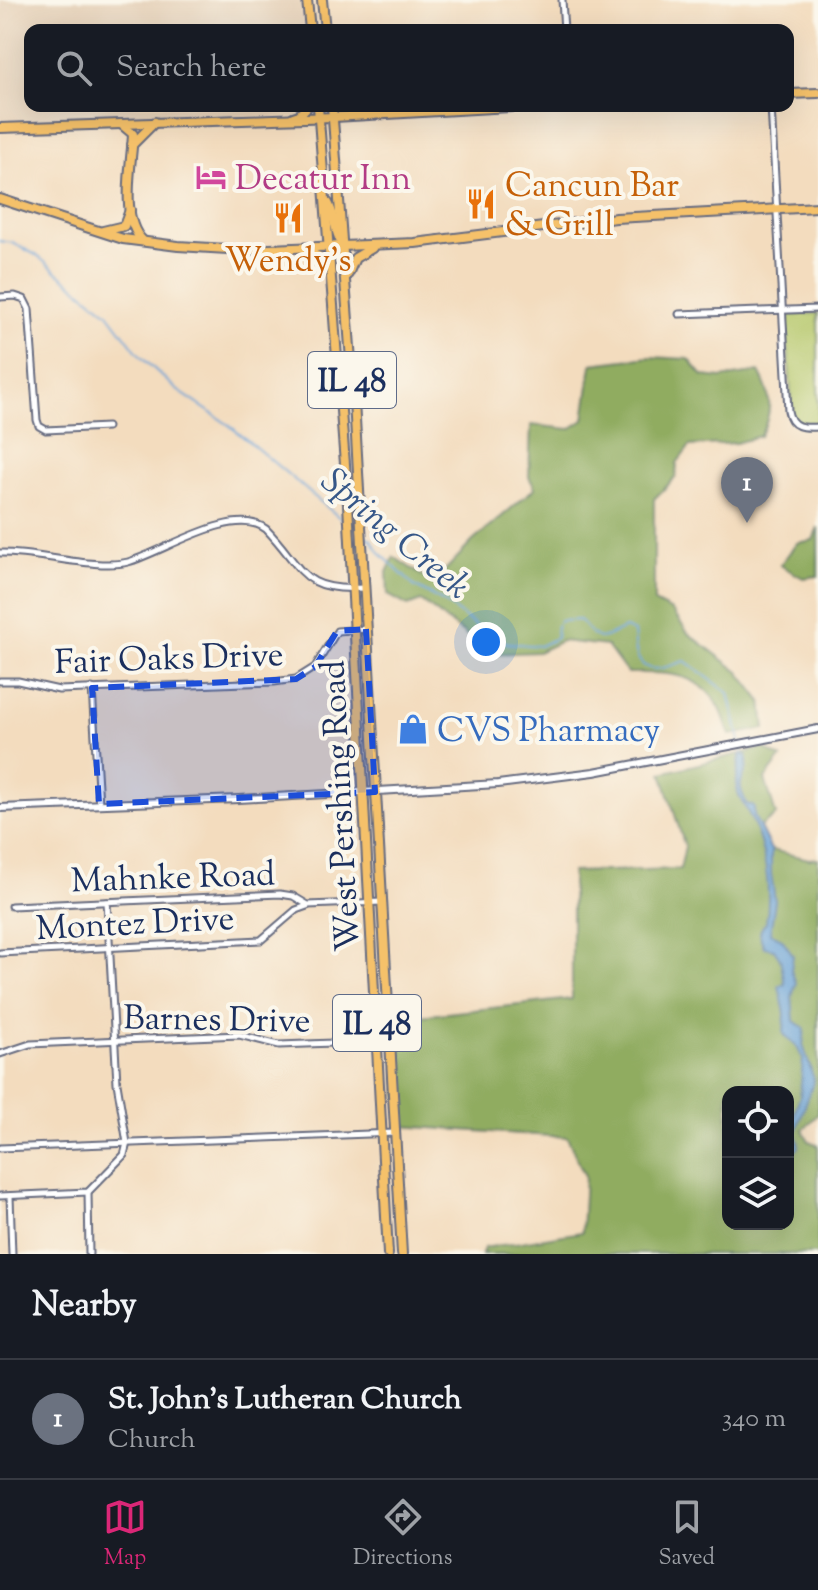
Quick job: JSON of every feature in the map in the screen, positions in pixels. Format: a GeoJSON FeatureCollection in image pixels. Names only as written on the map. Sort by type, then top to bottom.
{"type":"FeatureCollection","features":[{"type":"Feature","properties":{"kind":"main road"},"geometry":{"type":"LineString","coordinates":[[307,0],[309,24]]}},
{"type":"Feature","properties":{"kind":"main road"},"geometry":{"type":"LineString","coordinates":[[322,0],[324,24]]}},
{"type":"Feature","properties":{"kind":"main road"},"geometry":{"type":"LineString","coordinates":[[794,94],[818,93]]}},
{"type":"Feature","properties":{"kind":"main road"},"geometry":{"type":"LineString","coordinates":[[290,119],[302,112]]}},
{"type":"Feature","properties":{"kind":"main road","name":"IL 48"},"geometry":{"type":"LineString","coordinates":[[318,112],[330,269]]}},
{"type":"Feature","properties":{"kind":"main road","name":"IL 48"},"geometry":{"type":"LineString","coordinates":[[333,112],[346,279]]}},
{"type":"Feature","properties":{"kind":"main road"},"geometry":{"type":"LineString","coordinates":[[0,128],[318,118],[406,112]]}},
{"type":"Feature","properties":{"kind":"main road"},"geometry":{"type":"LineString","coordinates":[[117,122],[130,130],[133,230],[145,242]]}},
{"type":"Feature","properties":{"kind":"main road"},"geometry":{"type":"LineString","coordinates":[[132,146],[155,122]]}},
{"type":"Feature","properties":{"kind":"main road"},"geometry":{"type":"LineString","coordinates":[[325,198],[333,212],[335,232],[344,246]]}},
{"type":"Feature","properties":{"kind":"main road"},"geometry":{"type":"LineString","coordinates":[[0,199],[99,232],[145,242],[244,250],[379,245],[459,239],[616,218],[818,207]]}},
{"type":"Feature","properties":{"kind":"main road"},"geometry":{"type":"LineString","coordinates":[[99,232],[124,226],[130,207]]}},
{"type":"Feature","properties":{"kind":"main road"},"geometry":{"type":"LineString","coordinates":[[346,279],[355,258],[379,245]]}},
{"type":"Feature","properties":{"kind":"main road"},"geometry":{"type":"LineString","coordinates":[[300,248],[320,257],[330,269]]}},
{"type":"Feature","properties":{"kind":"main road","name":"West Pershing Road"},"geometry":{"type":"LineString","coordinates":[[330,269],[348,504],[370,903],[395,1134],[402,1254]]}},
{"type":"Feature","properties":{"kind":"main road","name":"West Pershing Road"},"geometry":{"type":"LineString","coordinates":[[346,279],[388,1014],[383,1041],[388,1254]]}},
{"type":"Feature","properties":{"kind":"main road"},"geometry":{"type":"LineString","coordinates":[[374,954],[382,1006],[384,1013],[388,1014]]}},
{"type":"Feature","properties":{"kind":"street"},"geometry":{"type":"LineString","coordinates":[[562,0],[564,24]]}},
{"type":"Feature","properties":{"kind":"street"},"geometry":{"type":"LineString","coordinates":[[771,112],[788,411],[791,422],[801,427],[818,427]]}},
{"type":"Feature","properties":{"kind":"street"},"geometry":{"type":"LineString","coordinates":[[0,297],[24,299],[29,309],[39,426],[46,430],[107,427]]}},
{"type":"Feature","properties":{"kind":"street"},"geometry":{"type":"LineString","coordinates":[[679,314],[818,309]]}},
{"type":"Feature","properties":{"kind":"street"},"geometry":{"type":"LineString","coordinates":[[0,553],[124,563],[220,525],[247,521],[266,529],[309,580],[330,588],[363,588]]}},
{"type":"Feature","properties":{"kind":"street","name":"Fair Oaks Drive"},"geometry":{"type":"LineString","coordinates":[[0,681],[18,681],[59,690],[296,679],[315,667],[337,631],[366,629]]}},
{"type":"Feature","properties":{"kind":"street"},"geometry":{"type":"LineString","coordinates":[[92,688],[99,804]]}},
{"type":"Feature","properties":{"kind":"street"},"geometry":{"type":"LineString","coordinates":[[0,808],[364,793],[546,779],[818,729]]}},
{"type":"Feature","properties":{"kind":"street","name":"Mahnke Road"},"geometry":{"type":"LineString","coordinates":[[11,906],[280,894],[293,896],[308,905],[382,902]]}},
{"type":"Feature","properties":{"kind":"street"},"geometry":{"type":"LineString","coordinates":[[0,1196],[88,1192],[124,1155],[127,1143],[117,1083],[107,902]]}},
{"type":"Feature","properties":{"kind":"street","name":"Montez Drive"},"geometry":{"type":"LineString","coordinates":[[0,953],[261,940],[296,910],[308,905]]}},
{"type":"Feature","properties":{"kind":"street","name":"Barnes Drive"},"geometry":{"type":"LineString","coordinates":[[0,1054],[30,1044],[239,1035],[279,1045],[383,1041]]}},
{"type":"Feature","properties":{"kind":"street"},"geometry":{"type":"LineString","coordinates":[[0,1148],[395,1134]]}},
{"type":"Feature","properties":{"kind":"street"},"geometry":{"type":"LineString","coordinates":[[88,1192],[89,1254]]}},
{"type":"Feature","properties":{"kind":"street"},"geometry":{"type":"LineString","coordinates":[[10,1196],[12,1254]]}},
{"type":"Feature","properties":{"kind":"highlighted area"},"geometry":{"type":"Polygon","coordinates":[[[366,629],[375,792],[99,804],[92,688],[296,679],[315,667],[337,631],[366,629]]]}},
{"type":"Feature","properties":{"kind":"shaded area"},"geometry":{"type":"Polygon","coordinates":[[[0,0],[305,0],[307,24],[24,24],[24,112],[315,112],[315,115],[0,125],[0,0]]]}},
{"type":"Feature","properties":{"kind":"green space"},"geometry":{"type":"Polygon","coordinates":[[[818,313],[818,423],[800,423],[792,415],[786,318],[788,315],[818,313]]]}},
{"type":"Feature","properties":{"kind":"green space"},"geometry":{"type":"Polygon","coordinates":[[[649,357],[689,359],[703,376],[721,378],[759,372],[766,388],[769,411],[760,436],[736,443],[690,446],[677,463],[676,477],[654,499],[654,602],[672,611],[688,633],[739,672],[762,702],[765,729],[730,735],[718,705],[700,685],[666,674],[627,673],[607,646],[561,641],[538,652],[491,654],[421,601],[408,606],[388,595],[387,572],[394,557],[433,583],[473,541],[535,488],[529,477],[531,425],[570,429],[584,420],[592,364],[649,357]]]}},
{"type":"Feature","properties":{"kind":"green space"},"geometry":{"type":"Polygon","coordinates":[[[818,527],[818,576],[803,578],[780,565],[797,543],[813,540],[818,527]]]}},
{"type":"Feature","properties":{"kind":"green space"},"geometry":{"type":"Polygon","coordinates":[[[763,748],[781,758],[765,779],[776,815],[760,827],[771,850],[809,859],[818,858],[818,1114],[803,1130],[809,1141],[818,1145],[818,1254],[482,1254],[484,1248],[582,1232],[585,1176],[567,1137],[400,1126],[394,1019],[572,999],[572,872],[680,869],[685,847],[662,773],[763,748]]]}},
{"type":"Feature","properties":{"kind":"water"},"geometry":{"type":"Polygon","coordinates":[[[740,755],[747,755],[741,791],[746,804],[754,806],[754,816],[771,850],[775,901],[770,933],[782,939],[793,955],[791,970],[796,983],[792,997],[794,1021],[805,1029],[803,1045],[814,1080],[796,1131],[799,1147],[794,1153],[794,1115],[800,1096],[803,1059],[797,1047],[784,1034],[785,1013],[779,986],[785,984],[780,958],[774,949],[764,947],[760,931],[766,923],[768,910],[763,853],[755,826],[738,792],[740,755]]]}},
{"type":"Feature","properties":{"kind":"waterway","name":"Spring Creek"},"geometry":{"type":"LineString","coordinates":[[0,241],[13,243],[36,255],[108,313],[141,357],[177,390],[229,425],[346,523]]}},
{"type":"Feature","properties":{"kind":"waterway","name":"Spring Creek"},"geometry":{"type":"LineString","coordinates":[[364,536],[371,539],[381,554],[414,586],[444,602],[492,638],[540,646],[556,638],[560,621],[580,620],[596,637],[605,637],[625,628],[634,632],[637,655],[647,667],[660,668],[685,661],[729,693],[743,754]]}},
{"type":"Feature","properties":{"kind":"place","name":"Decatur Inn"},"geometry":{"type":"Point","coordinates":[211,177]}},
{"type":"Feature","properties":{"kind":"place","name":"Cancun Bar & Grill"},"geometry":{"type":"Point","coordinates":[481,204]}},
{"type":"Feature","properties":{"kind":"place","name":"Wendy's"},"geometry":{"type":"Point","coordinates":[288,218]}},
{"type":"Feature","properties":{"kind":"place","name":"St. John's Lutheran Church"},"geometry":{"type":"Point","coordinates":[747,523]}},
{"type":"Feature","properties":{"kind":"place","name":"CVS Pharmacy"},"geometry":{"type":"Point","coordinates":[413,729]}}]}
